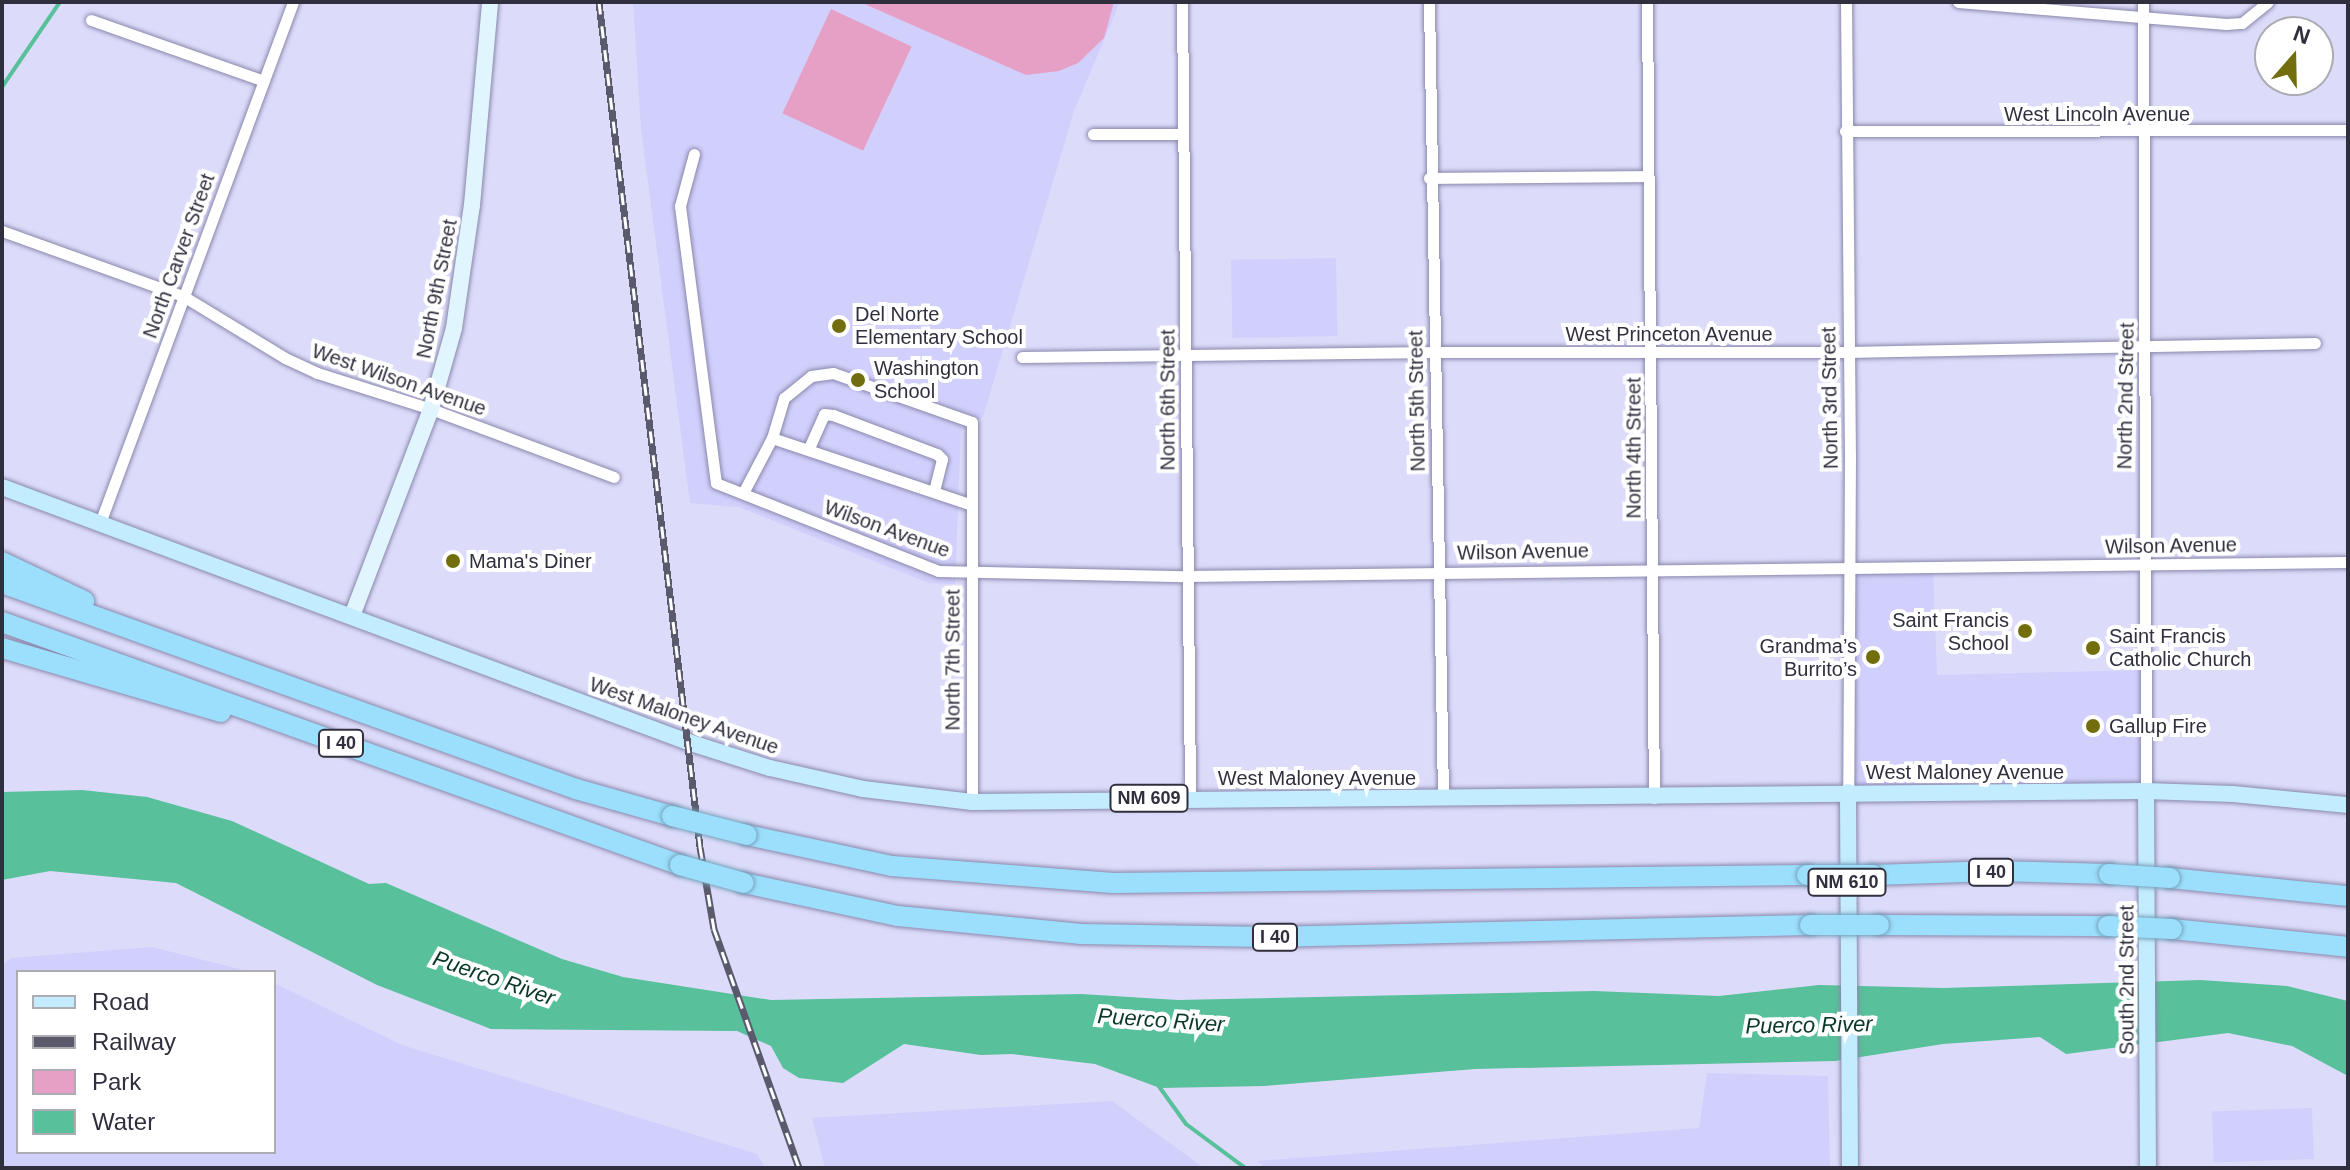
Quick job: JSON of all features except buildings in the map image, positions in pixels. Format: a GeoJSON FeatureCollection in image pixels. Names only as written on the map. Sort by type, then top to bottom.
{"type":"FeatureCollection","features":[{"type":"Feature","properties":{"kind":"highway"},"geometry":{"type":"LineString","coordinates":[[2,562],[200,656]]}},
{"type":"Feature","properties":{"kind":"highway","name":"I 40"},"geometry":{"type":"LineString","coordinates":[[2,583],[576,789],[747,835],[892,866],[1113,883],[1997,871],[2170,878],[2348,896]]}},
{"type":"Feature","properties":{"kind":"highway","name":"I 40"},"geometry":{"type":"LineString","coordinates":[[2,622],[680,865],[744,883],[898,916],[1081,934],[1268,937],[1810,925],[2108,926],[2172,929],[2348,947]]}},
{"type":"Feature","properties":{"kind":"highway"},"geometry":{"type":"LineString","coordinates":[[2,648],[388,760]]}},
{"type":"Feature","properties":{"kind":"main road","name":"North 9th Street"},"geometry":{"type":"LineString","coordinates":[[352,616],[431,409],[454,328],[470,220],[490,2]]}},
{"type":"Feature","properties":{"kind":"main road","name":"West Maloney Avenue"},"geometry":{"type":"LineString","coordinates":[[2,487],[688,742],[770,768],[863,789],[972,802],[1190,797],[1654,798],[1848,792],[2146,791],[2233,794],[2348,805]]}},
{"type":"Feature","properties":{"kind":"main road","name":"South 2nd Street"},"geometry":{"type":"LineString","coordinates":[[2146,791],[2148,1168]]}},
{"type":"Feature","properties":{"kind":"main road","name":"NM 610"},"geometry":{"type":"LineString","coordinates":[[1848,792],[1850,1168]]}},
{"type":"Feature","properties":{"kind":"street","name":"North Carver Street"},"geometry":{"type":"LineString","coordinates":[[100,523],[293,2]]}},
{"type":"Feature","properties":{"kind":"street","name":"North 6th Street"},"geometry":{"type":"LineString","coordinates":[[1182,2],[1187,354],[1185,576],[1190,797]]}},
{"type":"Feature","properties":{"kind":"street","name":"North 5th Street"},"geometry":{"type":"LineString","coordinates":[[1429,2],[1429,178],[1443,798]]}},
{"type":"Feature","properties":{"kind":"street","name":"North 4th Street"},"geometry":{"type":"LineString","coordinates":[[1647,2],[1654,798]]}},
{"type":"Feature","properties":{"kind":"street","name":"North 3rd Street"},"geometry":{"type":"LineString","coordinates":[[1846,2],[1846,352],[1850,568],[1848,792]]}},
{"type":"Feature","properties":{"kind":"street"},"geometry":{"type":"LineString","coordinates":[[1958,2],[2242,23],[2268,2]]}},
{"type":"Feature","properties":{"kind":"street","name":"North 2nd Street"},"geometry":{"type":"LineString","coordinates":[[2143,2],[2146,791]]}},
{"type":"Feature","properties":{"kind":"street"},"geometry":{"type":"LineString","coordinates":[[91,20],[264,81]]}},
{"type":"Feature","properties":{"kind":"street","name":"West Lincoln Avenue"},"geometry":{"type":"LineString","coordinates":[[1845,131],[2348,130]]}},
{"type":"Feature","properties":{"kind":"street"},"geometry":{"type":"LineString","coordinates":[[1093,134],[1183,134]]}},
{"type":"Feature","properties":{"kind":"street","name":"Wilson Avenue"},"geometry":{"type":"LineString","coordinates":[[694,154],[680,206],[716,483],[938,571],[1185,576],[2348,562]]}},
{"type":"Feature","properties":{"kind":"street"},"geometry":{"type":"LineString","coordinates":[[1429,178],[1648,176]]}},
{"type":"Feature","properties":{"kind":"street","name":"West Wilson Avenue"},"geometry":{"type":"LineString","coordinates":[[2,231],[183,296],[317,373],[431,409],[614,477]]}},
{"type":"Feature","properties":{"kind":"street","name":"West Princeton Avenue"},"geometry":{"type":"LineString","coordinates":[[1022,357],[1435,352],[1846,352],[2315,343]]}},
{"type":"Feature","properties":{"kind":"street","name":"North 7th Street"},"geometry":{"type":"LineString","coordinates":[[772,438],[784,398],[811,376],[823,373],[866,383],[972,422],[972,802]]}},
{"type":"Feature","properties":{"kind":"street"},"geometry":{"type":"LineString","coordinates":[[809,448],[824,414],[833,415],[937,454],[942,459],[934,491]]}},
{"type":"Feature","properties":{"kind":"street"},"geometry":{"type":"LineString","coordinates":[[743,493],[772,438],[972,505]]}},
{"type":"Feature","properties":{"kind":"shaded area","name":"Del Norte Elementary School"},"geometry":{"type":"Polygon","coordinates":[[[633,2],[1120,2],[1074,111],[983,417],[961,431],[955,584],[929,583],[739,507],[690,503],[641,129],[633,2]]]}},
{"type":"Feature","properties":{"kind":"shaded area"},"geometry":{"type":"Polygon","coordinates":[[[1336,258],[1337,336],[1232,338],[1231,260],[1336,258]]]}},
{"type":"Feature","properties":{"kind":"shaded area"},"geometry":{"type":"Polygon","coordinates":[[[1933,567],[1937,675],[2143,670],[2146,791],[1848,792],[1850,568],[1933,567]]]}},
{"type":"Feature","properties":{"kind":"shaded area"},"geometry":{"type":"Polygon","coordinates":[[[152,947],[243,970],[16,970],[16,1154],[276,1154],[276,984],[402,1045],[757,1154],[765,1168],[2,1168],[2,965],[12,958],[152,947]]]}},
{"type":"Feature","properties":{"kind":"shaded area"},"geometry":{"type":"Polygon","coordinates":[[[1707,1073],[1828,1076],[1830,1168],[1266,1168],[1257,1161],[1699,1128],[1707,1073]]]}},
{"type":"Feature","properties":{"kind":"shaded area"},"geometry":{"type":"Polygon","coordinates":[[[1112,1101],[1204,1168],[825,1168],[812,1118],[1112,1101]]]}},
{"type":"Feature","properties":{"kind":"shaded area"},"geometry":{"type":"Polygon","coordinates":[[[2312,1108],[2314,1159],[2214,1162],[2212,1111],[2312,1108]]]}},
{"type":"Feature","properties":{"kind":"green space"},"geometry":{"type":"Polygon","coordinates":[[[860,2],[1114,2],[1104,38],[1078,63],[1059,71],[1026,75],[860,2]]]}},
{"type":"Feature","properties":{"kind":"green space"},"geometry":{"type":"Polygon","coordinates":[[[831,9],[912,47],[863,151],[782,113],[831,9]]]}},
{"type":"Feature","properties":{"kind":"water","name":"Puerco River"},"geometry":{"type":"Polygon","coordinates":[[[82,790],[147,797],[232,821],[369,884],[386,883],[562,959],[623,977],[771,1000],[1081,994],[1178,1000],[1594,991],[1719,996],[1819,985],[1943,988],[2201,980],[2287,986],[2348,1001],[2348,1076],[2292,1046],[2228,1033],[2066,1054],[2040,1037],[1943,1044],[1835,1061],[1475,1069],[1264,1086],[1160,1088],[1095,1064],[1012,1054],[981,1055],[904,1044],[843,1083],[799,1078],[783,1068],[771,1046],[737,1031],[491,1029],[377,985],[176,883],[50,871],[2,880],[2,792],[82,790]]]}},
{"type":"Feature","properties":{"kind":"waterway"},"geometry":{"type":"LineString","coordinates":[[2,87],[60,2]]}},
{"type":"Feature","properties":{"kind":"waterway"},"geometry":{"type":"LineString","coordinates":[[1158,1085],[1186,1124],[1245,1168]]}},
{"type":"Feature","properties":{"kind":"railway"},"geometry":{"type":"LineString","coordinates":[[599,2],[700,847],[714,929],[799,1168]]}},
{"type":"Feature","properties":{"kind":"place","name":"Del Norte Elementary School"},"geometry":{"type":"Point","coordinates":[839,326]}},
{"type":"Feature","properties":{"kind":"place","name":"Washington School"},"geometry":{"type":"Point","coordinates":[858,380]}},
{"type":"Feature","properties":{"kind":"place","name":"Mama's Diner"},"geometry":{"type":"Point","coordinates":[453,561]}},
{"type":"Feature","properties":{"kind":"place","name":"Saint Francis School"},"geometry":{"type":"Point","coordinates":[2025,631]}},
{"type":"Feature","properties":{"kind":"place","name":"Saint Francis Catholic Church"},"geometry":{"type":"Point","coordinates":[2093,648]}},
{"type":"Feature","properties":{"kind":"place","name":"Grandma’s Burrito’s"},"geometry":{"type":"Point","coordinates":[1873,657]}},
{"type":"Feature","properties":{"kind":"place","name":"Gallup Fire"},"geometry":{"type":"Point","coordinates":[2093,726]}}]}
